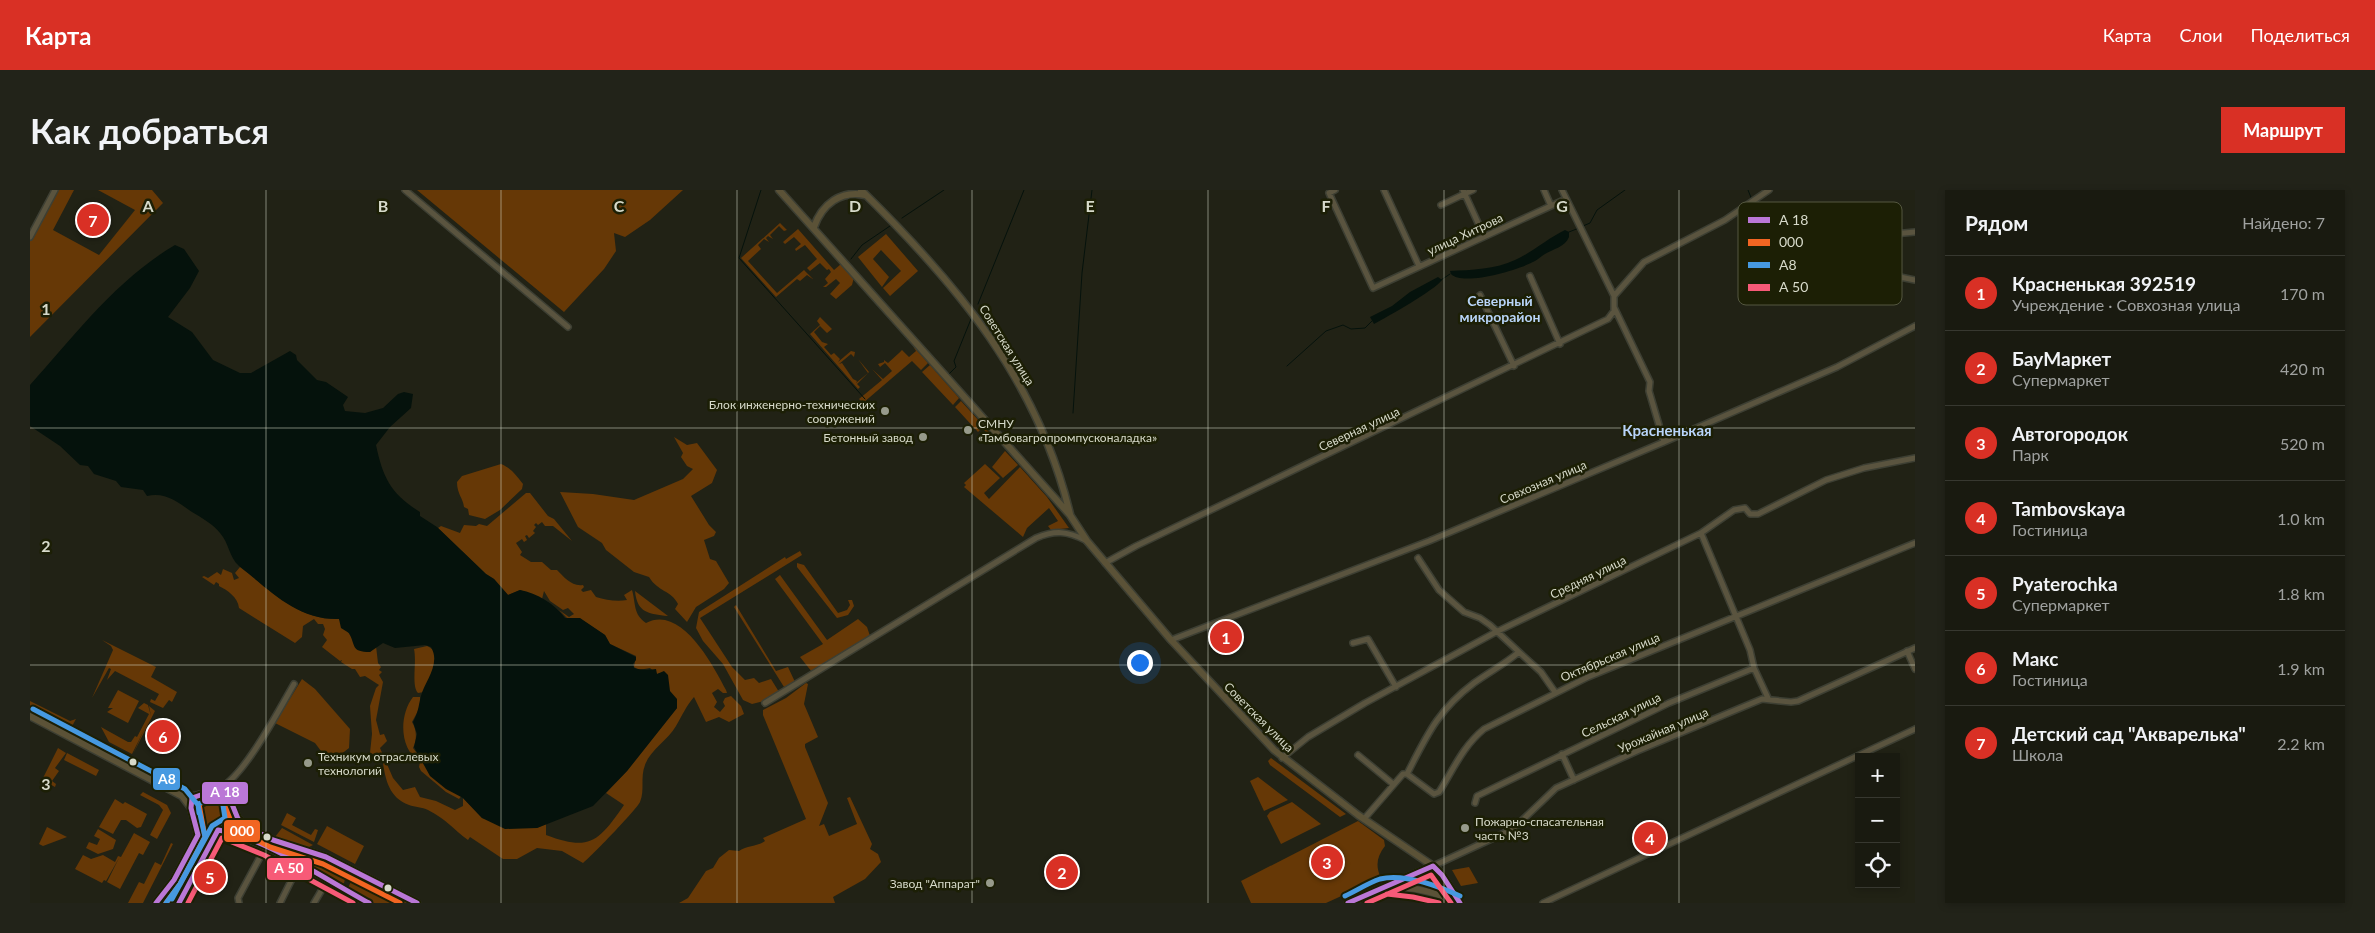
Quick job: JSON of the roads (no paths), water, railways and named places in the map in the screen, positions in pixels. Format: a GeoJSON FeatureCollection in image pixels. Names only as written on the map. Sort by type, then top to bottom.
{"type":"FeatureCollection","features":[{"type":"Feature","properties":{"kind":"main road"},"geometry":{"type":"LineString","coordinates":[[778,190],[814,227],[1070,515]]}},
{"type":"Feature","properties":{"kind":"main road"},"geometry":{"type":"LineString","coordinates":[[814,227],[821,211],[841,194],[864,192]]}},
{"type":"Feature","properties":{"kind":"main road","name":"Советская улица"},"geometry":{"type":"LineString","coordinates":[[864,192],[967,305],[1009,364],[1035,416],[1050,452],[1070,515],[1087,541],[1171,640],[1282,758],[1364,819],[1433,866],[1442,875],[1459,903]]}},
{"type":"Feature","properties":{"kind":"main road"},"geometry":{"type":"LineString","coordinates":[[30,716],[182,796],[195,796],[218,789],[228,794],[233,812],[247,826],[273,840],[326,856],[417,903]]}},
{"type":"Feature","properties":{"kind":"main road"},"geometry":{"type":"LineString","coordinates":[[156,903],[174,880],[196,841],[198,831],[190,808],[182,796]]}},
{"type":"Feature","properties":{"kind":"main road"},"geometry":{"type":"LineString","coordinates":[[190,808],[191,801],[195,796]]}},
{"type":"Feature","properties":{"kind":"main road"},"geometry":{"type":"LineString","coordinates":[[195,822],[203,833],[209,834],[231,824],[233,812]]}},
{"type":"Feature","properties":{"kind":"main road"},"geometry":{"type":"LineString","coordinates":[[220,829],[237,834],[266,848],[369,903]]}},
{"type":"Feature","properties":{"kind":"main road"},"geometry":{"type":"LineString","coordinates":[[179,903],[220,829]]}},
{"type":"Feature","properties":{"kind":"main road"},"geometry":{"type":"LineString","coordinates":[[1348,903],[1433,866]]}},
{"type":"Feature","properties":{"kind":"main road"},"geometry":{"type":"LineString","coordinates":[[170,903],[176,886],[174,880]]}},
{"type":"Feature","properties":{"kind":"main road"},"geometry":{"type":"LineString","coordinates":[[1384,886],[1415,890],[1459,903]]}},
{"type":"Feature","properties":{"kind":"street"},"geometry":{"type":"LineString","coordinates":[[30,237],[55,190]]}},
{"type":"Feature","properties":{"kind":"street"},"geometry":{"type":"LineString","coordinates":[[405,190],[568,327]]}},
{"type":"Feature","properties":{"kind":"street","name":"улица Хитрова"},"geometry":{"type":"LineString","coordinates":[[1335,190],[1329,193],[1373,288],[1566,199]]}},
{"type":"Feature","properties":{"kind":"street"},"geometry":{"type":"LineString","coordinates":[[1384,190],[1419,266]]}},
{"type":"Feature","properties":{"kind":"street"},"geometry":{"type":"LineString","coordinates":[[1441,205],[1464,192],[1473,190]]}},
{"type":"Feature","properties":{"kind":"street"},"geometry":{"type":"LineString","coordinates":[[1544,190],[1551,206]]}},
{"type":"Feature","properties":{"kind":"street"},"geometry":{"type":"LineString","coordinates":[[1562,190],[1614,296],[1614,307],[1650,382],[1649,391],[1664,442]]}},
{"type":"Feature","properties":{"kind":"street"},"geometry":{"type":"LineString","coordinates":[[1753,202],[1769,190]]}},
{"type":"Feature","properties":{"kind":"street"},"geometry":{"type":"LineString","coordinates":[[1464,192],[1484,236]]}},
{"type":"Feature","properties":{"kind":"street"},"geometry":{"type":"LineString","coordinates":[[1614,296],[1644,262],[1738,212]]}},
{"type":"Feature","properties":{"kind":"street"},"geometry":{"type":"LineString","coordinates":[[1902,233],[1915,232]]}},
{"type":"Feature","properties":{"kind":"street"},"geometry":{"type":"LineString","coordinates":[[1530,276],[1560,344]]}},
{"type":"Feature","properties":{"kind":"street"},"geometry":{"type":"LineString","coordinates":[[1902,278],[1915,280]]}},
{"type":"Feature","properties":{"kind":"street"},"geometry":{"type":"LineString","coordinates":[[1480,295],[1514,366]]}},
{"type":"Feature","properties":{"kind":"street","name":"Северная улица"},"geometry":{"type":"LineString","coordinates":[[1106,563],[1142,543],[1604,322],[1613,313],[1614,307]]}},
{"type":"Feature","properties":{"kind":"street","name":"Совхозная улица"},"geometry":{"type":"LineString","coordinates":[[1171,640],[1429,541],[1664,442],[1837,367],[1915,326]]}},
{"type":"Feature","properties":{"kind":"street","name":"Средняя улица"},"geometry":{"type":"LineString","coordinates":[[1282,758],[1308,737],[1496,632],[1701,532],[1734,510],[1745,508],[1750,514],[1758,514],[1826,480],[1864,468],[1915,458]]}},
{"type":"Feature","properties":{"kind":"street"},"geometry":{"type":"LineString","coordinates":[[765,703],[1036,538],[1050,532],[1060,531],[1071,533],[1087,541]]}},
{"type":"Feature","properties":{"kind":"street"},"geometry":{"type":"LineString","coordinates":[[1701,532],[1750,650],[1754,668],[1768,698]]}},
{"type":"Feature","properties":{"kind":"street","name":"Октябрьская улица"},"geometry":{"type":"LineString","coordinates":[[1407,774],[1434,794],[1439,792],[1460,757],[1476,736],[1484,729],[1554,692],[1915,543]]}},
{"type":"Feature","properties":{"kind":"street"},"geometry":{"type":"LineString","coordinates":[[1418,558],[1439,590],[1464,612],[1480,618],[1519,652],[1541,672],[1554,692]]}},
{"type":"Feature","properties":{"kind":"street"},"geometry":{"type":"LineString","coordinates":[[1353,643],[1368,639],[1396,687]]}},
{"type":"Feature","properties":{"kind":"street","name":"Урожайная улица"},"geometry":{"type":"LineString","coordinates":[[1433,866],[1505,833],[1550,793],[1574,780],[1673,736],[1768,698],[1784,702],[1798,701],[1915,648]]}},
{"type":"Feature","properties":{"kind":"street"},"geometry":{"type":"LineString","coordinates":[[1907,651],[1915,669]]}},
{"type":"Feature","properties":{"kind":"street"},"geometry":{"type":"LineString","coordinates":[[1364,819],[1400,776],[1407,774],[1428,731],[1440,714],[1474,683],[1519,652]]}},
{"type":"Feature","properties":{"kind":"street","name":"Сельская улица"},"geometry":{"type":"LineString","coordinates":[[1475,803],[1477,796],[1562,754],[1669,703],[1754,668]]}},
{"type":"Feature","properties":{"kind":"street"},"geometry":{"type":"LineString","coordinates":[[218,789],[228,782],[259,746],[294,684]]}},
{"type":"Feature","properties":{"kind":"street"},"geometry":{"type":"LineString","coordinates":[[1543,903],[1915,729]]}},
{"type":"Feature","properties":{"kind":"street"},"geometry":{"type":"LineString","coordinates":[[1562,754],[1574,780]]}},
{"type":"Feature","properties":{"kind":"street"},"geometry":{"type":"LineString","coordinates":[[1358,755],[1393,784]]}},
{"type":"Feature","properties":{"kind":"street"},"geometry":{"type":"LineString","coordinates":[[228,782],[228,794]]}},
{"type":"Feature","properties":{"kind":"street"},"geometry":{"type":"LineString","coordinates":[[239,903],[238,898],[266,848]]}},
{"type":"Feature","properties":{"kind":"street"},"geometry":{"type":"LineString","coordinates":[[280,903],[300,865]]}},
{"type":"Feature","properties":{"kind":"street"},"geometry":{"type":"LineString","coordinates":[[314,903],[327,881]]}},
{"type":"Feature","properties":{"kind":"waterway"},"geometry":{"type":"LineString","coordinates":[[761,190],[739,258],[865,399]]}},
{"type":"Feature","properties":{"kind":"waterway"},"geometry":{"type":"LineString","coordinates":[[902,218],[944,190]]}},
{"type":"Feature","properties":{"kind":"waterway"},"geometry":{"type":"LineString","coordinates":[[978,304],[1024,190]]}},
{"type":"Feature","properties":{"kind":"waterway"},"geometry":{"type":"LineString","coordinates":[[1073,413],[1082,273],[1092,190]]}},
{"type":"Feature","properties":{"kind":"waterway"},"geometry":{"type":"LineString","coordinates":[[1583,226],[1590,223],[1597,210],[1625,190]]}},
{"type":"Feature","properties":{"kind":"waterway"},"geometry":{"type":"LineString","coordinates":[[1748,190],[1752,200]]}},
{"type":"Feature","properties":{"kind":"waterway"},"geometry":{"type":"LineString","coordinates":[[851,259],[862,245],[890,226]]}},
{"type":"Feature","properties":{"kind":"waterway"},"geometry":{"type":"LineString","coordinates":[[1569,232],[1579,228]]}},
{"type":"Feature","properties":{"kind":"waterway"},"geometry":{"type":"LineString","coordinates":[[1441,280],[1450,274]]}},
{"type":"Feature","properties":{"kind":"waterway"},"geometry":{"type":"LineString","coordinates":[[949,374],[956,367],[954,361],[971,319]]}},
{"type":"Feature","properties":{"kind":"waterway"},"geometry":{"type":"LineString","coordinates":[[1287,366],[1326,331],[1343,325],[1351,329],[1365,328],[1373,320]]}},
{"type":"Feature","properties":{"kind":"place","name":"Детский сад \"Акварелька\""},"geometry":{"type":"Point","coordinates":[93,220]}},
{"type":"Feature","properties":{"kind":"place","name":"Блок инженерно-технических сооружений"},"geometry":{"type":"Point","coordinates":[885,411]}},
{"type":"Feature","properties":{"kind":"place","name":"СМНУ «Тамбовагропромпусконаладка»"},"geometry":{"type":"Point","coordinates":[968,430]}},
{"type":"Feature","properties":{"kind":"place","name":"Бетонный завод"},"geometry":{"type":"Point","coordinates":[923,437]}},
{"type":"Feature","properties":{"kind":"place","name":"Красненькая 392519"},"geometry":{"type":"Point","coordinates":[1226,637]}},
{"type":"Feature","properties":{"kind":"place","name":"Макс"},"geometry":{"type":"Point","coordinates":[163,736]}},
{"type":"Feature","properties":{"kind":"place","name":"Техникум отраслевых технологий"},"geometry":{"type":"Point","coordinates":[308,763]}},
{"type":"Feature","properties":{"kind":"place","name":"Пожарно-спасательная часть №3"},"geometry":{"type":"Point","coordinates":[1465,828]}},
{"type":"Feature","properties":{"kind":"place","name":"Tambovskaya"},"geometry":{"type":"Point","coordinates":[1650,838]}},
{"type":"Feature","properties":{"kind":"place","name":"Автогородок"},"geometry":{"type":"Point","coordinates":[1327,862]}},
{"type":"Feature","properties":{"kind":"place","name":"БауМаркет"},"geometry":{"type":"Point","coordinates":[1062,872]}},
{"type":"Feature","properties":{"kind":"place","name":"Pyaterochka"},"geometry":{"type":"Point","coordinates":[210,877]}},
{"type":"Feature","properties":{"kind":"place","name":"Завод \"Аппарат\""},"geometry":{"type":"Point","coordinates":[990,883]}},
{"type":"Feature","properties":{"kind":"district","name":"Северный микрорайон"},"geometry":{"type":"Point","coordinates":[1500,308]}},
{"type":"Feature","properties":{"kind":"district","name":"Красненькая"},"geometry":{"type":"Point","coordinates":[1667,430]}}]}
